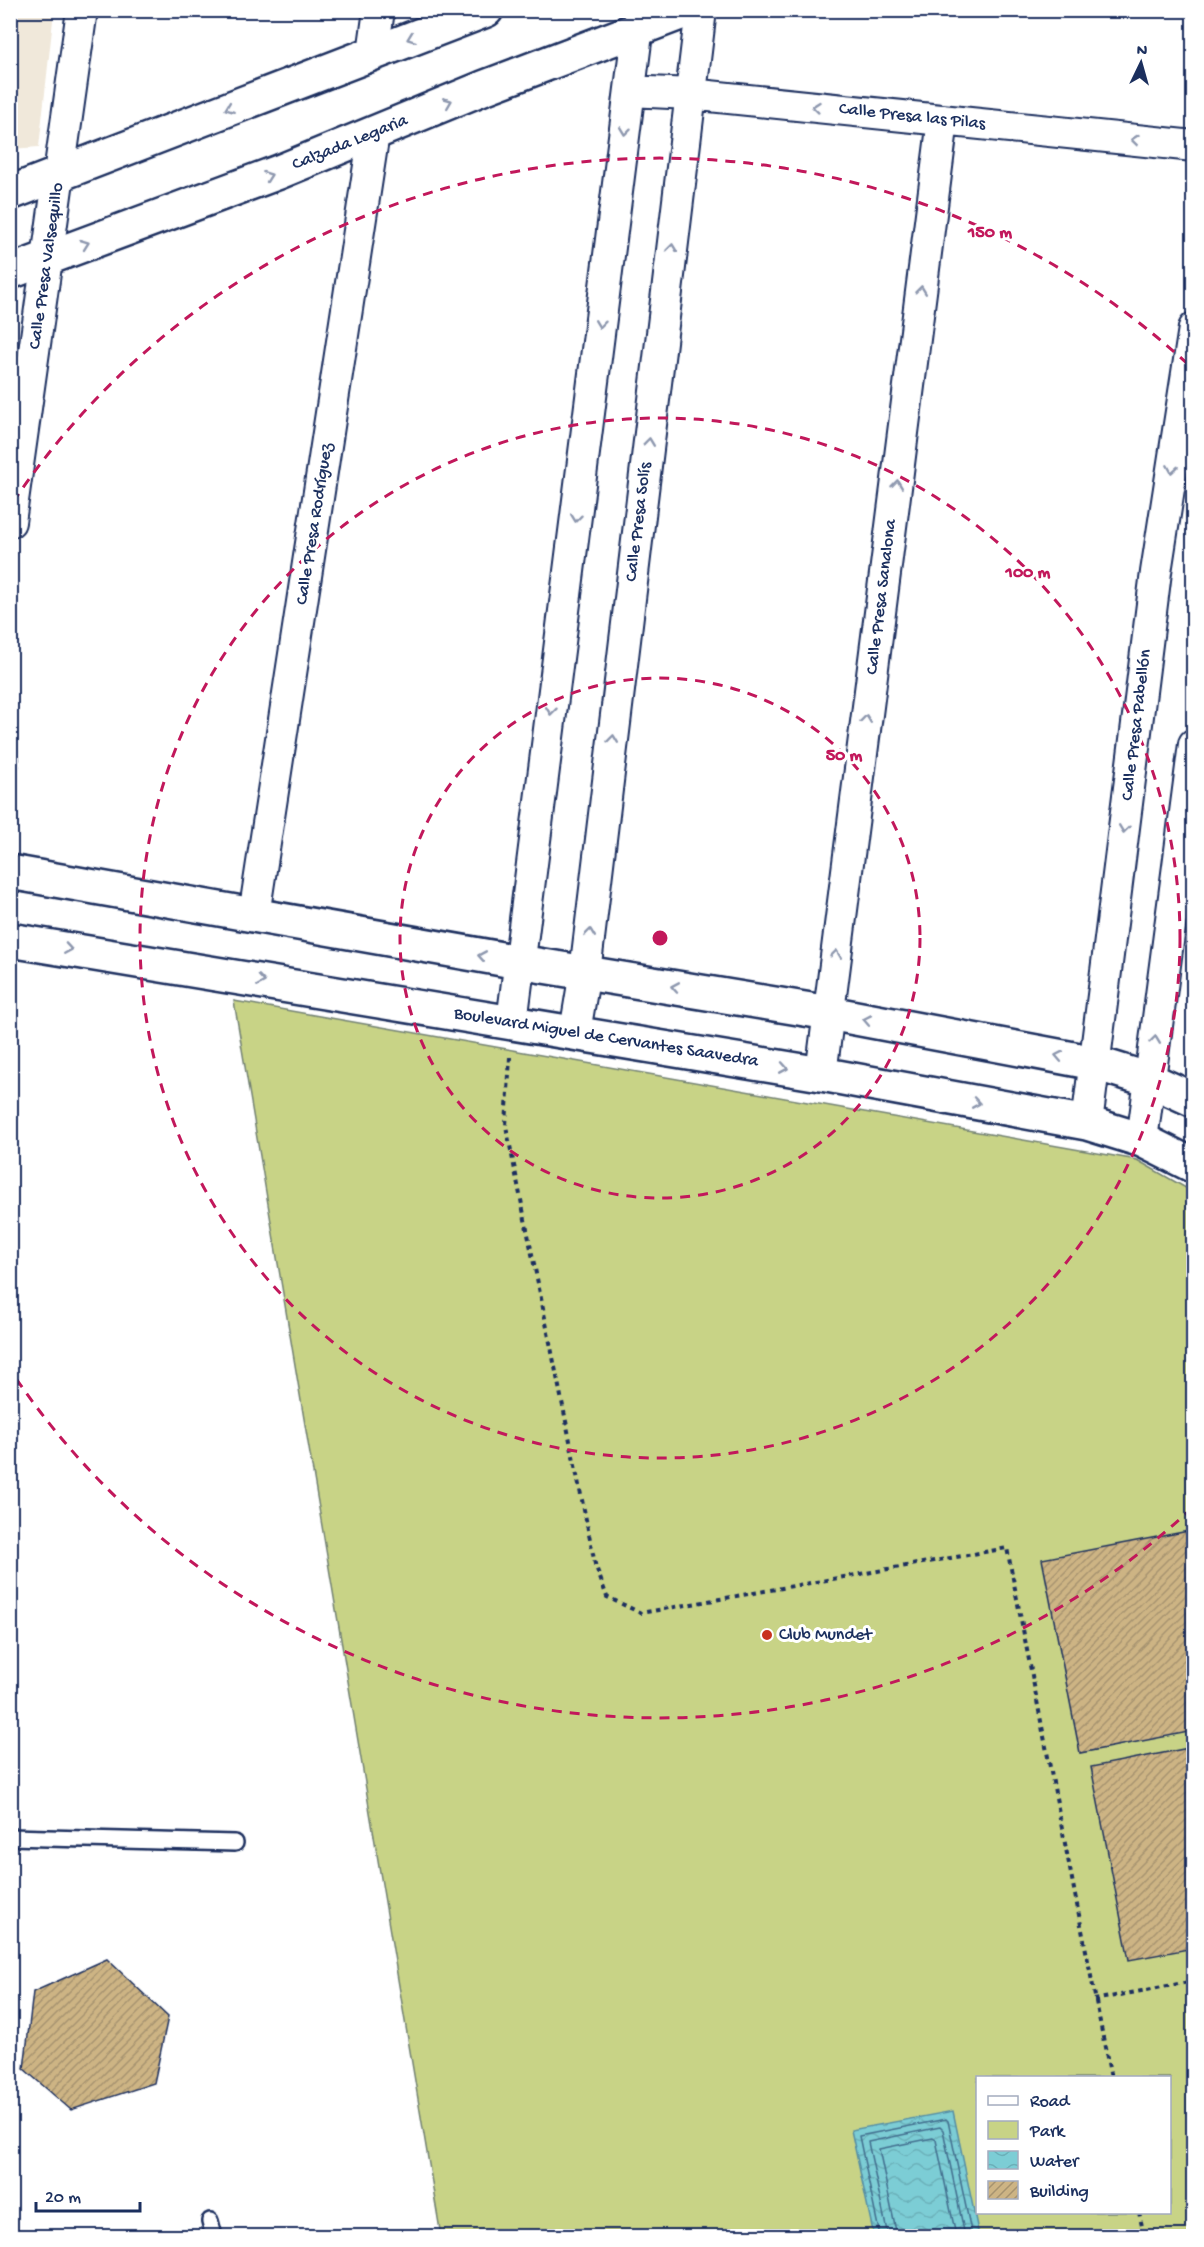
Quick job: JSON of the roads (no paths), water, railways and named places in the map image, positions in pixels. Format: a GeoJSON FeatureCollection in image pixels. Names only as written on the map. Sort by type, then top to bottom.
{"type":"FeatureCollection","features":[{"type":"Feature","properties":{"kind":"main road"},"geometry":{"type":"LineString","coordinates":[[10,193],[486,10]]}},
{"type":"Feature","properties":{"kind":"main road","name":"Calzada Legaria"},"geometry":{"type":"LineString","coordinates":[[10,272],[268,176],[483,88],[639,20],[688,10]]}},
{"type":"Feature","properties":{"kind":"main road"},"geometry":{"type":"LineString","coordinates":[[10,872],[519,962],[829,1013],[1095,1063],[1150,1080],[1194,1100]]}},
{"type":"Feature","properties":{"kind":"main road","name":"Boulevard Miguel de Cervantes Saavedra"},"geometry":{"type":"LineString","coordinates":[[10,940],[575,1032],[1087,1123],[1142,1140],[1194,1166]]}},
{"type":"Feature","properties":{"kind":"street","name":"Calle Presa Valsequillo"},"geometry":{"type":"LineString","coordinates":[[10,522],[82,10]]}},
{"type":"Feature","properties":{"kind":"street"},"geometry":{"type":"LineString","coordinates":[[373,53],[379,10]]}},
{"type":"Feature","properties":{"kind":"street","name":"Calle Presa Solís"},"geometry":{"type":"LineString","coordinates":[[575,1032],[585,972],[701,10]]}},
{"type":"Feature","properties":{"kind":"street"},"geometry":{"type":"LineString","coordinates":[[512,1022],[639,20]]}},
{"type":"Feature","properties":{"kind":"street","name":"Calle Presa las Pilas"},"geometry":{"type":"LineString","coordinates":[[630,91],[690,94],[1194,146]]}},
{"type":"Feature","properties":{"kind":"street","name":"Calle Presa Sanalona"},"geometry":{"type":"LineString","coordinates":[[821,1074],[943,120]]}},
{"type":"Feature","properties":{"kind":"street","name":"Calle Presa Rodríguez"},"geometry":{"type":"LineString","coordinates":[[254,915],[374,133]]}},
{"type":"Feature","properties":{"kind":"street","name":"Calle Presa Pabellón"},"geometry":{"type":"LineString","coordinates":[[1087,1123],[1156,572],[1194,328]]}},
{"type":"Feature","properties":{"kind":"street"},"geometry":{"type":"LineString","coordinates":[[1142,1140],[1194,744]]}},
{"type":"Feature","properties":{"kind":"lane"},"geometry":{"type":"LineString","coordinates":[[10,1837],[235,1843]]}},
{"type":"Feature","properties":{"kind":"lane"},"geometry":{"type":"LineString","coordinates":[[210,2221],[214,2236]]}},
{"type":"Feature","properties":{"kind":"water"},"geometry":{"type":"Polygon","coordinates":[[[953,2111],[979,2236],[874,2236],[851,2130],[953,2111]]]}},
{"type":"Feature","properties":{"kind":"place","name":"Club Mundet"},"geometry":{"type":"Point","coordinates":[767,1635]}}]}
